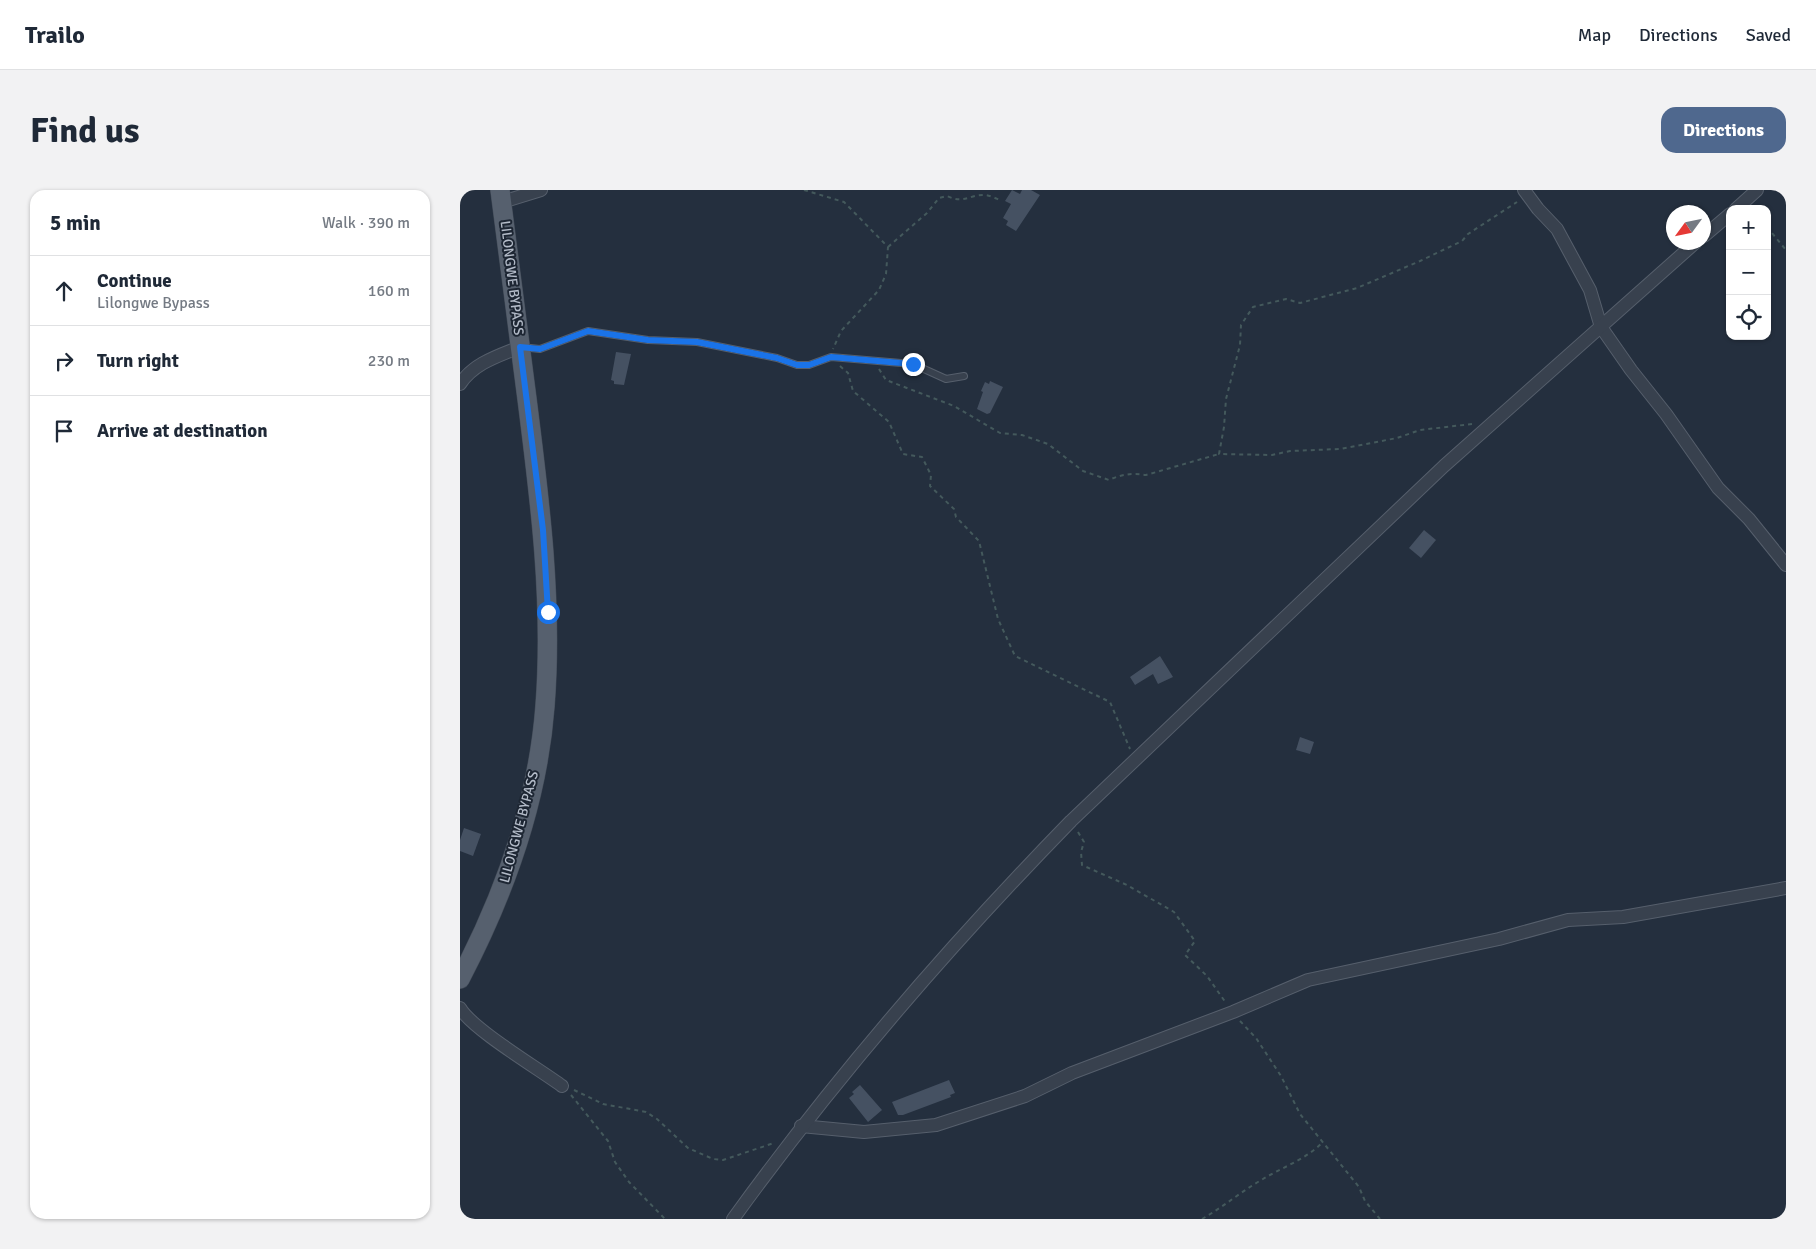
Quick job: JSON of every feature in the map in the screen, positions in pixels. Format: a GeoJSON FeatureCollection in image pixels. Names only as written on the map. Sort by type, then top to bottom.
{"type":"FeatureCollection","features":[{"type":"Feature","properties":{"kind":"main road","name":"LILONGWE BYPASS"},"geometry":{"type":"LineString","coordinates":[[460,979],[502,890],[514,852],[532,786],[545,708],[548,612],[544,539],[501,196]]}},
{"type":"Feature","properties":{"kind":"street"},"geometry":{"type":"LineString","coordinates":[[501,196],[541,190]]}},
{"type":"Feature","properties":{"kind":"street"},"geometry":{"type":"LineString","coordinates":[[1740,205],[1757,190]]}},
{"type":"Feature","properties":{"kind":"street"},"geometry":{"type":"LineString","coordinates":[[1526,193],[1558,229],[1590,290],[1601,327],[1631,370],[1666,414],[1718,488],[1749,519],[1786,565]]}},
{"type":"Feature","properties":{"kind":"street"},"geometry":{"type":"LineString","coordinates":[[1711,230],[1726,217]]}},
{"type":"Feature","properties":{"kind":"street"},"geometry":{"type":"LineString","coordinates":[[733,1219],[790,1139],[836,1083],[1013,880],[1347,557],[1490,425],[1687,250]]}},
{"type":"Feature","properties":{"kind":"street"},"geometry":{"type":"LineString","coordinates":[[460,384],[465,376],[479,364],[520,347]]}},
{"type":"Feature","properties":{"kind":"street"},"geometry":{"type":"LineString","coordinates":[[801,1126],[864,1132],[936,1125],[1009,1102],[1072,1073],[1233,1012],[1308,980],[1500,939],[1556,923],[1623,917],[1786,888]]}},
{"type":"Feature","properties":{"kind":"street"},"geometry":{"type":"LineString","coordinates":[[460,1008],[463,1013],[493,1038],[562,1086]]}},
{"type":"Feature","properties":{"kind":"lane"},"geometry":{"type":"LineString","coordinates":[[520,347],[540,349],[588,331],[648,340],[697,342],[777,358],[797,365],[809,365],[831,357],[913,364],[946,379],[964,376]]}},
{"type":"Feature","properties":{"kind":"path"},"geometry":{"type":"LineString","coordinates":[[804,190],[844,202],[888,247]]}},
{"type":"Feature","properties":{"kind":"path"},"geometry":{"type":"LineString","coordinates":[[1219,454],[1224,427],[1226,398],[1240,345],[1241,325],[1253,307],[1286,299],[1300,303],[1357,288],[1462,241],[1468,234],[1526,193]]}},
{"type":"Feature","properties":{"kind":"path"},"geometry":{"type":"LineString","coordinates":[[1000,200],[984,195],[963,200],[956,200],[947,196],[939,198],[927,212],[888,247],[886,274],[879,290],[840,331],[831,357],[848,373],[854,391],[889,422],[903,454],[922,457],[931,475],[930,486],[954,510],[956,517],[979,541],[998,619],[1015,656],[1110,702],[1135,761]]}},
{"type":"Feature","properties":{"kind":"path"},"geometry":{"type":"LineString","coordinates":[[1771,232],[1786,250]]}},
{"type":"Feature","properties":{"kind":"path"},"geometry":{"type":"LineString","coordinates":[[874,361],[886,380],[914,392],[927,394],[954,406],[1000,433],[1022,435],[1048,444],[1083,471],[1109,480],[1120,475],[1136,473],[1146,475],[1219,454],[1272,455],[1290,451],[1340,449],[1442,426],[1481,423],[1490,425]]}},
{"type":"Feature","properties":{"kind":"path"},"geometry":{"type":"LineString","coordinates":[[1072,821],[1084,842],[1081,852],[1082,865],[1127,885],[1174,912],[1195,941],[1185,955],[1208,976],[1233,1012],[1261,1046],[1281,1076],[1300,1114],[1359,1186],[1365,1201],[1380,1219]]}},
{"type":"Feature","properties":{"kind":"path"},"geometry":{"type":"LineString","coordinates":[[562,1086],[603,1104],[646,1112],[657,1119],[688,1148],[713,1159],[723,1160],[790,1139]]}},
{"type":"Feature","properties":{"kind":"path"},"geometry":{"type":"LineString","coordinates":[[562,1086],[608,1141],[615,1162],[629,1182],[665,1219]]}},
{"type":"Feature","properties":{"kind":"path"},"geometry":{"type":"LineString","coordinates":[[1202,1219],[1229,1204],[1262,1179],[1313,1152],[1322,1143]]}},
{"type":"Feature","properties":{"kind":"building"},"geometry":{"type":"Polygon","coordinates":[[[1012,190],[1020,194],[1022,190],[1031,190],[1040,195],[1016,231],[1006,225],[1008,221],[1003,218],[1011,204],[1005,201],[1012,190]]]}},
{"type":"Feature","properties":{"kind":"building"},"geometry":{"type":"Polygon","coordinates":[[[616,352],[631,354],[624,385],[614,384],[614,381],[611,380],[616,352]]]}},
{"type":"Feature","properties":{"kind":"building"},"geometry":{"type":"Polygon","coordinates":[[[990,381],[1003,387],[990,413],[987,414],[977,409],[985,382],[989,384],[990,381]]]}},
{"type":"Feature","properties":{"kind":"building"},"geometry":{"type":"Polygon","coordinates":[[[1424,530],[1436,540],[1421,558],[1409,548],[1424,530]]]}},
{"type":"Feature","properties":{"kind":"building"},"geometry":{"type":"Polygon","coordinates":[[[1160,656],[1173,677],[1158,684],[1153,674],[1135,685],[1130,677],[1160,656]]]}},
{"type":"Feature","properties":{"kind":"building"},"geometry":{"type":"Polygon","coordinates":[[[1300,737],[1314,742],[1310,754],[1296,750],[1300,737]]]}},
{"type":"Feature","properties":{"kind":"building"},"geometry":{"type":"Polygon","coordinates":[[[464,828],[481,834],[473,856],[460,851],[460,840],[464,828]]]}},
{"type":"Feature","properties":{"kind":"building"},"geometry":{"type":"Polygon","coordinates":[[[949,1080],[955,1093],[950,1095],[951,1097],[903,1115],[898,1115],[892,1102],[949,1080]]]}},
{"type":"Feature","properties":{"kind":"building"},"geometry":{"type":"Polygon","coordinates":[[[860,1085],[882,1110],[868,1122],[849,1098],[854,1094],[852,1092],[860,1085]]]}},
{"type":"Feature","properties":{"kind":"route"},"geometry":{"type":"LineString","coordinates":[[548,612],[543,530],[520,347],[540,349],[588,331],[648,340],[697,342],[777,358],[797,365],[809,365],[831,357],[913,364]]}}]}
